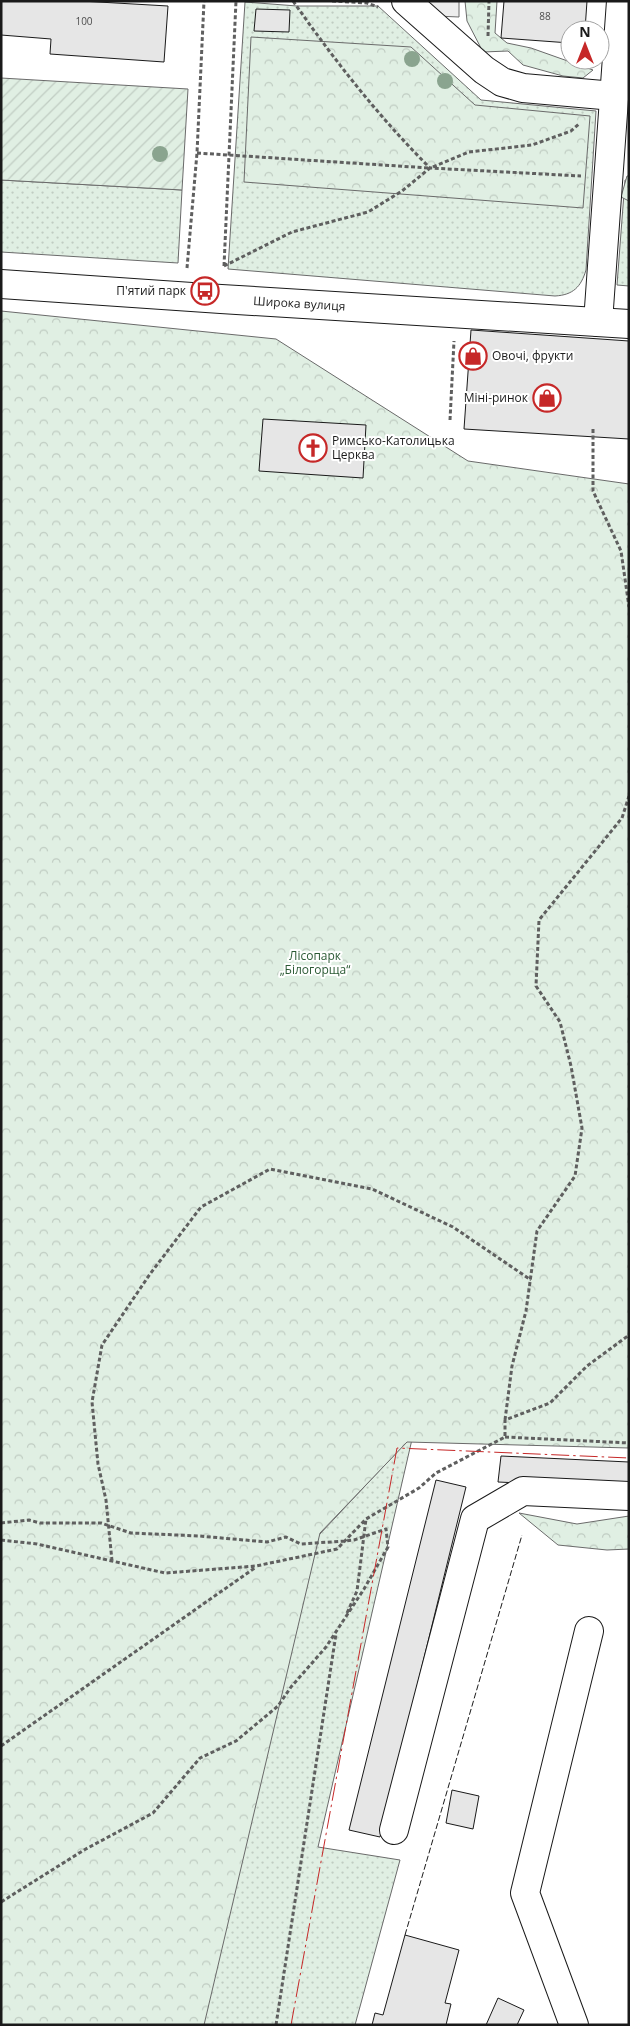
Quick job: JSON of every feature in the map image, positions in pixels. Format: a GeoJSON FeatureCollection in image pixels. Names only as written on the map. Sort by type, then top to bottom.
{"type":"FeatureCollection","features":[{"type":"Feature","properties":{"kind":"street"},"geometry":{"type":"LineString","coordinates":[[406,1],[430,11],[484,70],[502,82],[524,88],[614,96]]}},
{"type":"Feature","properties":{"kind":"street"},"geometry":{"type":"LineString","coordinates":[[598,322],[620,137],[614,96],[620,1]]}},
{"type":"Feature","properties":{"kind":"street","name":"Широка вулиця"},"geometry":{"type":"LineString","coordinates":[[1,284],[629,324]]}},
{"type":"Feature","properties":{"kind":"street"},"geometry":{"type":"LineString","coordinates":[[394,1830],[475,1519],[523,1491],[629,1496]]}},
{"type":"Feature","properties":{"kind":"street"},"geometry":{"type":"LineString","coordinates":[[574,2025],[525,1893],[589,1631]]}},
{"type":"Feature","properties":{"kind":"path"},"geometry":{"type":"LineString","coordinates":[[184,296],[196,153],[204,1]]}},
{"type":"Feature","properties":{"kind":"path"},"geometry":{"type":"LineString","coordinates":[[221,299],[236,1]]}},
{"type":"Feature","properties":{"kind":"path"},"geometry":{"type":"LineString","coordinates":[[293,1],[358,90],[391,129],[430,168]]}},
{"type":"Feature","properties":{"kind":"path"},"geometry":{"type":"LineString","coordinates":[[224,266],[292,232],[368,212],[402,192],[430,168],[469,152],[532,146],[571,131],[585,118]]}},
{"type":"Feature","properties":{"kind":"path"},"geometry":{"type":"LineString","coordinates":[[196,153],[583,176]]}},
{"type":"Feature","properties":{"kind":"path"},"geometry":{"type":"LineString","coordinates":[[450,420],[454,340]]}},
{"type":"Feature","properties":{"kind":"path"},"geometry":{"type":"LineString","coordinates":[[593,429],[593,492],[621,551],[629,607]]}},
{"type":"Feature","properties":{"kind":"path"},"geometry":{"type":"LineString","coordinates":[[505,1436],[505,1420],[512,1366],[526,1311],[537,1232],[575,1176],[582,1128],[571,1066],[560,1022],[536,986],[539,920],[622,818],[629,796]]}},
{"type":"Feature","properties":{"kind":"path"},"geometry":{"type":"LineString","coordinates":[[112,1561],[106,1500],[98,1464],[92,1402],[102,1345],[150,1274],[201,1207],[270,1169],[372,1189],[453,1226],[531,1280]]}},
{"type":"Feature","properties":{"kind":"path"},"geometry":{"type":"LineString","coordinates":[[505,1420],[550,1403],[587,1366],[629,1335]]}},
{"type":"Feature","properties":{"kind":"path"},"geometry":{"type":"LineString","coordinates":[[1,1540],[37,1544],[165,1573],[256,1566],[337,1549],[366,1519],[419,1488],[442,1469],[505,1436],[629,1444]]}},
{"type":"Feature","properties":{"kind":"path"},"geometry":{"type":"LineString","coordinates":[[276,2025],[336,1633],[357,1591],[366,1519]]}},
{"type":"Feature","properties":{"kind":"path"},"geometry":{"type":"LineString","coordinates":[[1,1523],[29,1520],[40,1523],[101,1523],[131,1533],[267,1542],[286,1537],[301,1544],[345,1541],[364,1537],[386,1528],[388,1547],[364,1589],[326,1648],[291,1687],[278,1706],[236,1741],[200,1758],[152,1813],[84,1850],[1,1902]]}},
{"type":"Feature","properties":{"kind":"path"},"geometry":{"type":"LineString","coordinates":[[1,1746],[256,1566]]}},
{"type":"Feature","properties":{"kind":"green space"},"geometry":{"type":"Polygon","coordinates":[[[465,1],[497,1],[495,33],[507,43],[531,48],[560,58],[560,70],[593,70],[583,78],[563,76],[523,65],[508,51],[483,52],[467,21],[465,1]]]}},
{"type":"Feature","properties":{"kind":"green space"},"geometry":{"type":"Polygon","coordinates":[[[245,2],[297,6],[378,6],[481,100],[596,111],[586,270],[579,285],[567,294],[555,296],[228,269],[245,2]]]}},
{"type":"Feature","properties":{"kind":"green space"},"geometry":{"type":"Polygon","coordinates":[[[251,37],[411,47],[475,105],[590,116],[583,208],[244,182],[251,37]]]}},
{"type":"Feature","properties":{"kind":"green space"},"geometry":{"type":"Polygon","coordinates":[[[1,78],[188,89],[182,190],[1,180],[1,78]]]}},
{"type":"Feature","properties":{"kind":"green space"},"geometry":{"type":"Polygon","coordinates":[[[627,176],[629,176],[629,201],[621,197],[627,176]]]}},
{"type":"Feature","properties":{"kind":"green space"},"geometry":{"type":"Polygon","coordinates":[[[1,180],[182,190],[178,263],[1,252],[1,180]]]}},
{"type":"Feature","properties":{"kind":"green space"},"geometry":{"type":"Polygon","coordinates":[[[625,180],[629,180],[629,286],[617,285],[625,180]]]}},
{"type":"Feature","properties":{"kind":"green space","name":"Лісопарк „Білогорща“"},"geometry":{"type":"Polygon","coordinates":[[[1,311],[276,339],[468,461],[629,484],[629,1448],[407,1442],[320,1533],[204,2025],[1,2025],[1,311]]]}},
{"type":"Feature","properties":{"kind":"green space"},"geometry":{"type":"Polygon","coordinates":[[[413,1435],[318,1847],[400,1860],[355,2025],[202,2025],[319,1535],[413,1435]]]}},
{"type":"Feature","properties":{"kind":"green space"},"geometry":{"type":"Polygon","coordinates":[[[519,1513],[577,1524],[629,1516],[629,1549],[607,1550],[558,1545],[519,1513]]]}},
{"type":"Feature","properties":{"kind":"shaded area"},"geometry":{"type":"Polygon","coordinates":[[[421,1],[459,1],[459,17],[436,16],[421,1]]]}},
{"type":"Feature","properties":{"kind":"building"},"geometry":{"type":"Polygon","coordinates":[[[1,1],[81,1],[168,6],[164,62],[50,54],[51,39],[1,35],[1,1]]]}},
{"type":"Feature","properties":{"kind":"building"},"geometry":{"type":"Polygon","coordinates":[[[504,1],[587,1],[586,20],[560,20],[560,42],[501,38],[504,1]]]}},
{"type":"Feature","properties":{"kind":"building"},"geometry":{"type":"Polygon","coordinates":[[[256,9],[290,10],[289,32],[254,31],[256,9]]]}},
{"type":"Feature","properties":{"kind":"building","name":"Міні-ринок"},"geometry":{"type":"Polygon","coordinates":[[[471,330],[629,341],[629,439],[464,429],[471,330]]]}},
{"type":"Feature","properties":{"kind":"building","name":"Римсько-Католицька Церква"},"geometry":{"type":"Polygon","coordinates":[[[263,419],[366,425],[363,478],[259,471],[263,419]]]}},
{"type":"Feature","properties":{"kind":"building"},"geometry":{"type":"Polygon","coordinates":[[[501,1456],[629,1462],[629,1488],[498,1482],[501,1456]]]}},
{"type":"Feature","properties":{"kind":"building"},"geometry":{"type":"Polygon","coordinates":[[[436,1480],[466,1487],[380,1837],[349,1830],[436,1480]]]}},
{"type":"Feature","properties":{"kind":"building"},"geometry":{"type":"Polygon","coordinates":[[[452,1790],[479,1796],[473,1829],[446,1823],[452,1790]]]}},
{"type":"Feature","properties":{"kind":"building"},"geometry":{"type":"Polygon","coordinates":[[[405,1935],[459,1950],[445,2003],[451,2004],[446,2025],[372,2025],[375,2013],[383,2015],[405,1935]]]}},
{"type":"Feature","properties":{"kind":"building"},"geometry":{"type":"Polygon","coordinates":[[[498,1998],[524,2010],[517,2025],[486,2025],[498,1998]]]}},
{"type":"Feature","properties":{"kind":"fence"},"geometry":{"type":"LineString","coordinates":[[405,1935],[522,1535]]}},
{"type":"Feature","properties":{"kind":"power"},"geometry":{"type":"LineString","coordinates":[[291,2025],[397,1448],[629,1458]]}},
{"type":"Feature","properties":{"kind":"place","name":"П'ятий парк"},"geometry":{"type":"Point","coordinates":[205,291]}},
{"type":"Feature","properties":{"kind":"place","name":"Овочі, фрукти"},"geometry":{"type":"Point","coordinates":[473,356]}},
{"type":"Feature","properties":{"kind":"place","name":"Міні-ринок"},"geometry":{"type":"Point","coordinates":[547,398]}},
{"type":"Feature","properties":{"kind":"place","name":"Римсько-Католицька Церква"},"geometry":{"type":"Point","coordinates":[313,448]}}]}
